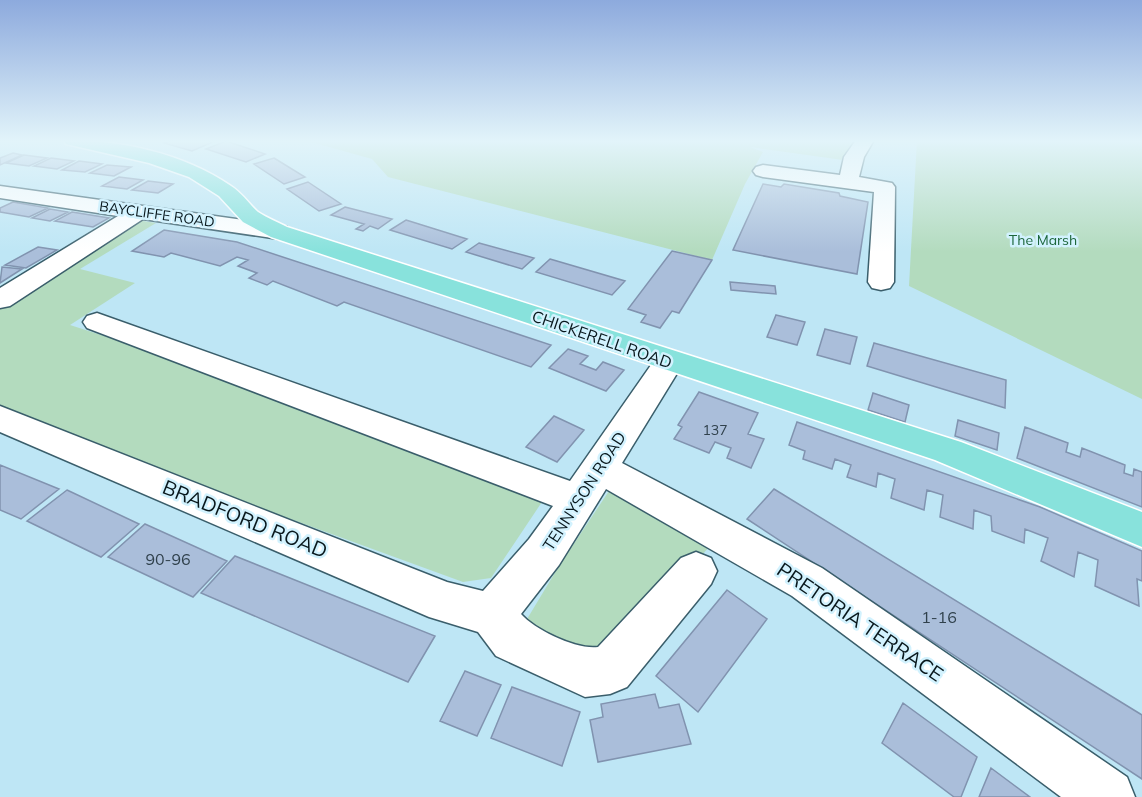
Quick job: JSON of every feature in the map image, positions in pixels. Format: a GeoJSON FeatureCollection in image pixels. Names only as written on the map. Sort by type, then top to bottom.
{"type":"FeatureCollection","features":[{"type":"Feature","properties":{"kind":"main road","name":"CHICKERELL ROAD"},"geometry":{"type":"LineString","coordinates":[[203,177],[231,197],[251,217],[279,232],[669,362],[948,451],[1142,530]]}},
{"type":"Feature","properties":{"kind":"street"},"geometry":{"type":"LineString","coordinates":[[807,177],[885,187]]}},
{"type":"Feature","properties":{"kind":"street"},"geometry":{"type":"LineString","coordinates":[[848,183],[849,177]]}},
{"type":"Feature","properties":{"kind":"street"},"geometry":{"type":"LineString","coordinates":[[881,282],[886,177]]}},
{"type":"Feature","properties":{"kind":"street","name":"BAYCLIFFE ROAD"},"geometry":{"type":"LineString","coordinates":[[2,194],[279,232]]}},
{"type":"Feature","properties":{"kind":"street"},"geometry":{"type":"LineString","coordinates":[[184,218],[231,197]]}},
{"type":"Feature","properties":{"kind":"street"},"geometry":{"type":"LineString","coordinates":[[0,300],[140,212]]}},
{"type":"Feature","properties":{"kind":"street","name":"PRETORIA TERRACE"},"geometry":{"type":"LineString","coordinates":[[98,322],[588,483],[807,582],[1107,797]]}},
{"type":"Feature","properties":{"kind":"street","name":"TENNYSON ROAD"},"geometry":{"type":"LineString","coordinates":[[492,615],[544,552],[669,362]]}},
{"type":"Feature","properties":{"kind":"street","name":"BRADFORD ROAD"},"geometry":{"type":"LineString","coordinates":[[0,418],[445,602],[492,615]]}},
{"type":"Feature","properties":{"kind":"street"},"geometry":{"type":"LineString","coordinates":[[492,615],[513,640],[585,673],[610,670],[696,571]]}},
{"type":"Feature","properties":{"kind":"green space"},"geometry":{"type":"Polygon","coordinates":[[[389,177],[749,177],[712,260],[389,177]]]}},
{"type":"Feature","properties":{"kind":"green space","name":"The Marsh"},"geometry":{"type":"Polygon","coordinates":[[[915,177],[1142,177],[1142,399],[909,286],[915,177]]]}},
{"type":"Feature","properties":{"kind":"green space"},"geometry":{"type":"Polygon","coordinates":[[[137,220],[156,223],[80,269],[135,283],[70,325],[503,464],[552,487],[491,578],[463,582],[0,413],[0,306],[137,220]]]}},
{"type":"Feature","properties":{"kind":"green space"},"geometry":{"type":"Polygon","coordinates":[[[609,491],[709,547],[633,634],[601,664],[518,634],[559,566],[609,491]]]}},
{"type":"Feature","properties":{"kind":"building"},"geometry":{"type":"Polygon","coordinates":[[[119,177],[143,180],[127,189],[102,186],[119,177]]]}},
{"type":"Feature","properties":{"kind":"building"},"geometry":{"type":"Polygon","coordinates":[[[274,177],[304,177],[284,184],[274,177]]]}},
{"type":"Feature","properties":{"kind":"building"},"geometry":{"type":"Polygon","coordinates":[[[148,181],[173,184],[158,193],[132,190],[148,181]]]}},
{"type":"Feature","properties":{"kind":"building"},"geometry":{"type":"Polygon","coordinates":[[[308,182],[341,204],[319,211],[287,189],[308,182]]]}},
{"type":"Feature","properties":{"kind":"building"},"geometry":{"type":"Polygon","coordinates":[[[763,184],[781,187],[784,184],[839,193],[840,196],[868,202],[857,274],[733,250],[763,184]]]}},
{"type":"Feature","properties":{"kind":"building"},"geometry":{"type":"Polygon","coordinates":[[[13,202],[48,208],[29,217],[0,212],[0,208],[13,202]]]}},
{"type":"Feature","properties":{"kind":"building"},"geometry":{"type":"Polygon","coordinates":[[[345,207],[392,219],[378,229],[370,226],[363,231],[356,229],[364,224],[331,215],[345,207]]]}},
{"type":"Feature","properties":{"kind":"building"},"geometry":{"type":"Polygon","coordinates":[[[50,209],[68,212],[50,221],[32,218],[50,209]]]}},
{"type":"Feature","properties":{"kind":"building"},"geometry":{"type":"Polygon","coordinates":[[[72,212],[109,218],[93,227],[55,221],[72,212]]]}},
{"type":"Feature","properties":{"kind":"building"},"geometry":{"type":"Polygon","coordinates":[[[406,220],[467,239],[452,249],[390,230],[406,220]]]}},
{"type":"Feature","properties":{"kind":"building"},"geometry":{"type":"Polygon","coordinates":[[[164,230],[237,242],[551,345],[531,367],[344,302],[337,306],[273,281],[267,285],[249,278],[257,273],[238,266],[248,260],[237,257],[220,266],[171,253],[164,257],[132,251],[164,230]]]}},
{"type":"Feature","properties":{"kind":"building"},"geometry":{"type":"Polygon","coordinates":[[[479,243],[534,258],[522,269],[466,252],[479,243]]]}},
{"type":"Feature","properties":{"kind":"building"},"geometry":{"type":"Polygon","coordinates":[[[38,247],[57,250],[26,268],[5,265],[38,247]]]}},
{"type":"Feature","properties":{"kind":"building"},"geometry":{"type":"Polygon","coordinates":[[[672,251],[712,260],[679,313],[672,311],[660,328],[641,322],[646,315],[628,309],[672,251]]]}},
{"type":"Feature","properties":{"kind":"building"},"geometry":{"type":"Polygon","coordinates":[[[550,259],[625,281],[612,295],[536,272],[550,259]]]}},
{"type":"Feature","properties":{"kind":"building"},"geometry":{"type":"Polygon","coordinates":[[[2,267],[22,269],[0,283],[2,267]]]}},
{"type":"Feature","properties":{"kind":"building"},"geometry":{"type":"Polygon","coordinates":[[[730,282],[775,286],[776,294],[731,290],[730,282]]]}},
{"type":"Feature","properties":{"kind":"building"},"geometry":{"type":"Polygon","coordinates":[[[776,315],[805,322],[797,345],[767,337],[776,315]]]}},
{"type":"Feature","properties":{"kind":"building"},"geometry":{"type":"Polygon","coordinates":[[[825,329],[857,337],[850,364],[817,355],[825,329]]]}},
{"type":"Feature","properties":{"kind":"building"},"geometry":{"type":"Polygon","coordinates":[[[874,343],[1006,380],[1005,408],[867,366],[874,343]]]}},
{"type":"Feature","properties":{"kind":"building"},"geometry":{"type":"Polygon","coordinates":[[[568,349],[588,356],[580,364],[596,370],[603,362],[624,370],[606,391],[549,368],[568,349]]]}},
{"type":"Feature","properties":{"kind":"building"},"geometry":{"type":"Polygon","coordinates":[[[699,392],[758,413],[748,434],[764,439],[751,468],[727,458],[731,448],[715,442],[709,453],[674,439],[682,427],[678,425],[699,392]]]}},
{"type":"Feature","properties":{"kind":"building"},"geometry":{"type":"Polygon","coordinates":[[[873,393],[909,405],[905,422],[868,410],[873,393]]]}},
{"type":"Feature","properties":{"kind":"building"},"geometry":{"type":"Polygon","coordinates":[[[554,416],[584,430],[557,462],[526,447],[554,416]]]}},
{"type":"Feature","properties":{"kind":"building"},"geometry":{"type":"Polygon","coordinates":[[[958,420],[999,433],[997,450],[955,436],[958,420]]]}},
{"type":"Feature","properties":{"kind":"building"},"geometry":{"type":"Polygon","coordinates":[[[797,422],[1040,507],[1142,551],[1142,581],[1137,579],[1139,606],[1095,586],[1098,560],[1078,552],[1074,577],[1041,561],[1048,538],[1025,529],[1024,543],[992,531],[991,516],[974,510],[973,529],[940,517],[943,495],[927,490],[924,510],[891,498],[895,479],[878,473],[876,487],[847,477],[851,465],[835,459],[832,469],[803,459],[805,451],[789,445],[797,422]]]}},
{"type":"Feature","properties":{"kind":"building"},"geometry":{"type":"Polygon","coordinates":[[[1025,427],[1068,443],[1066,452],[1080,457],[1082,448],[1125,465],[1124,473],[1133,476],[1134,469],[1142,472],[1142,507],[1017,458],[1025,427]]]}},
{"type":"Feature","properties":{"kind":"building"},"geometry":{"type":"Polygon","coordinates":[[[0,465],[59,489],[21,519],[0,510],[0,465]]]}},
{"type":"Feature","properties":{"kind":"building"},"geometry":{"type":"Polygon","coordinates":[[[774,489],[1142,715],[1142,779],[747,519],[774,489]]]}},
{"type":"Feature","properties":{"kind":"building"},"geometry":{"type":"Polygon","coordinates":[[[67,490],[139,524],[101,557],[27,521],[67,490]]]}},
{"type":"Feature","properties":{"kind":"building"},"geometry":{"type":"Polygon","coordinates":[[[145,524],[227,561],[193,597],[108,557],[145,524]]]}},
{"type":"Feature","properties":{"kind":"building"},"geometry":{"type":"Polygon","coordinates":[[[235,556],[435,636],[408,682],[201,593],[235,556]]]}},
{"type":"Feature","properties":{"kind":"building"},"geometry":{"type":"Polygon","coordinates":[[[727,590],[767,619],[698,712],[656,676],[727,590]]]}},
{"type":"Feature","properties":{"kind":"building"},"geometry":{"type":"Polygon","coordinates":[[[465,671],[501,685],[477,736],[440,721],[465,671]]]}},
{"type":"Feature","properties":{"kind":"building"},"geometry":{"type":"Polygon","coordinates":[[[512,687],[580,712],[562,766],[491,738],[512,687]]]}},
{"type":"Feature","properties":{"kind":"building"},"geometry":{"type":"Polygon","coordinates":[[[655,694],[659,708],[679,704],[691,744],[598,762],[590,720],[603,717],[601,704],[655,694]]]}},
{"type":"Feature","properties":{"kind":"building"},"geometry":{"type":"Polygon","coordinates":[[[903,703],[977,757],[961,797],[954,797],[882,743],[903,703]]]}},
{"type":"Feature","properties":{"kind":"building"},"geometry":{"type":"Polygon","coordinates":[[[991,768],[1030,797],[979,797],[991,768]]]}}]}
